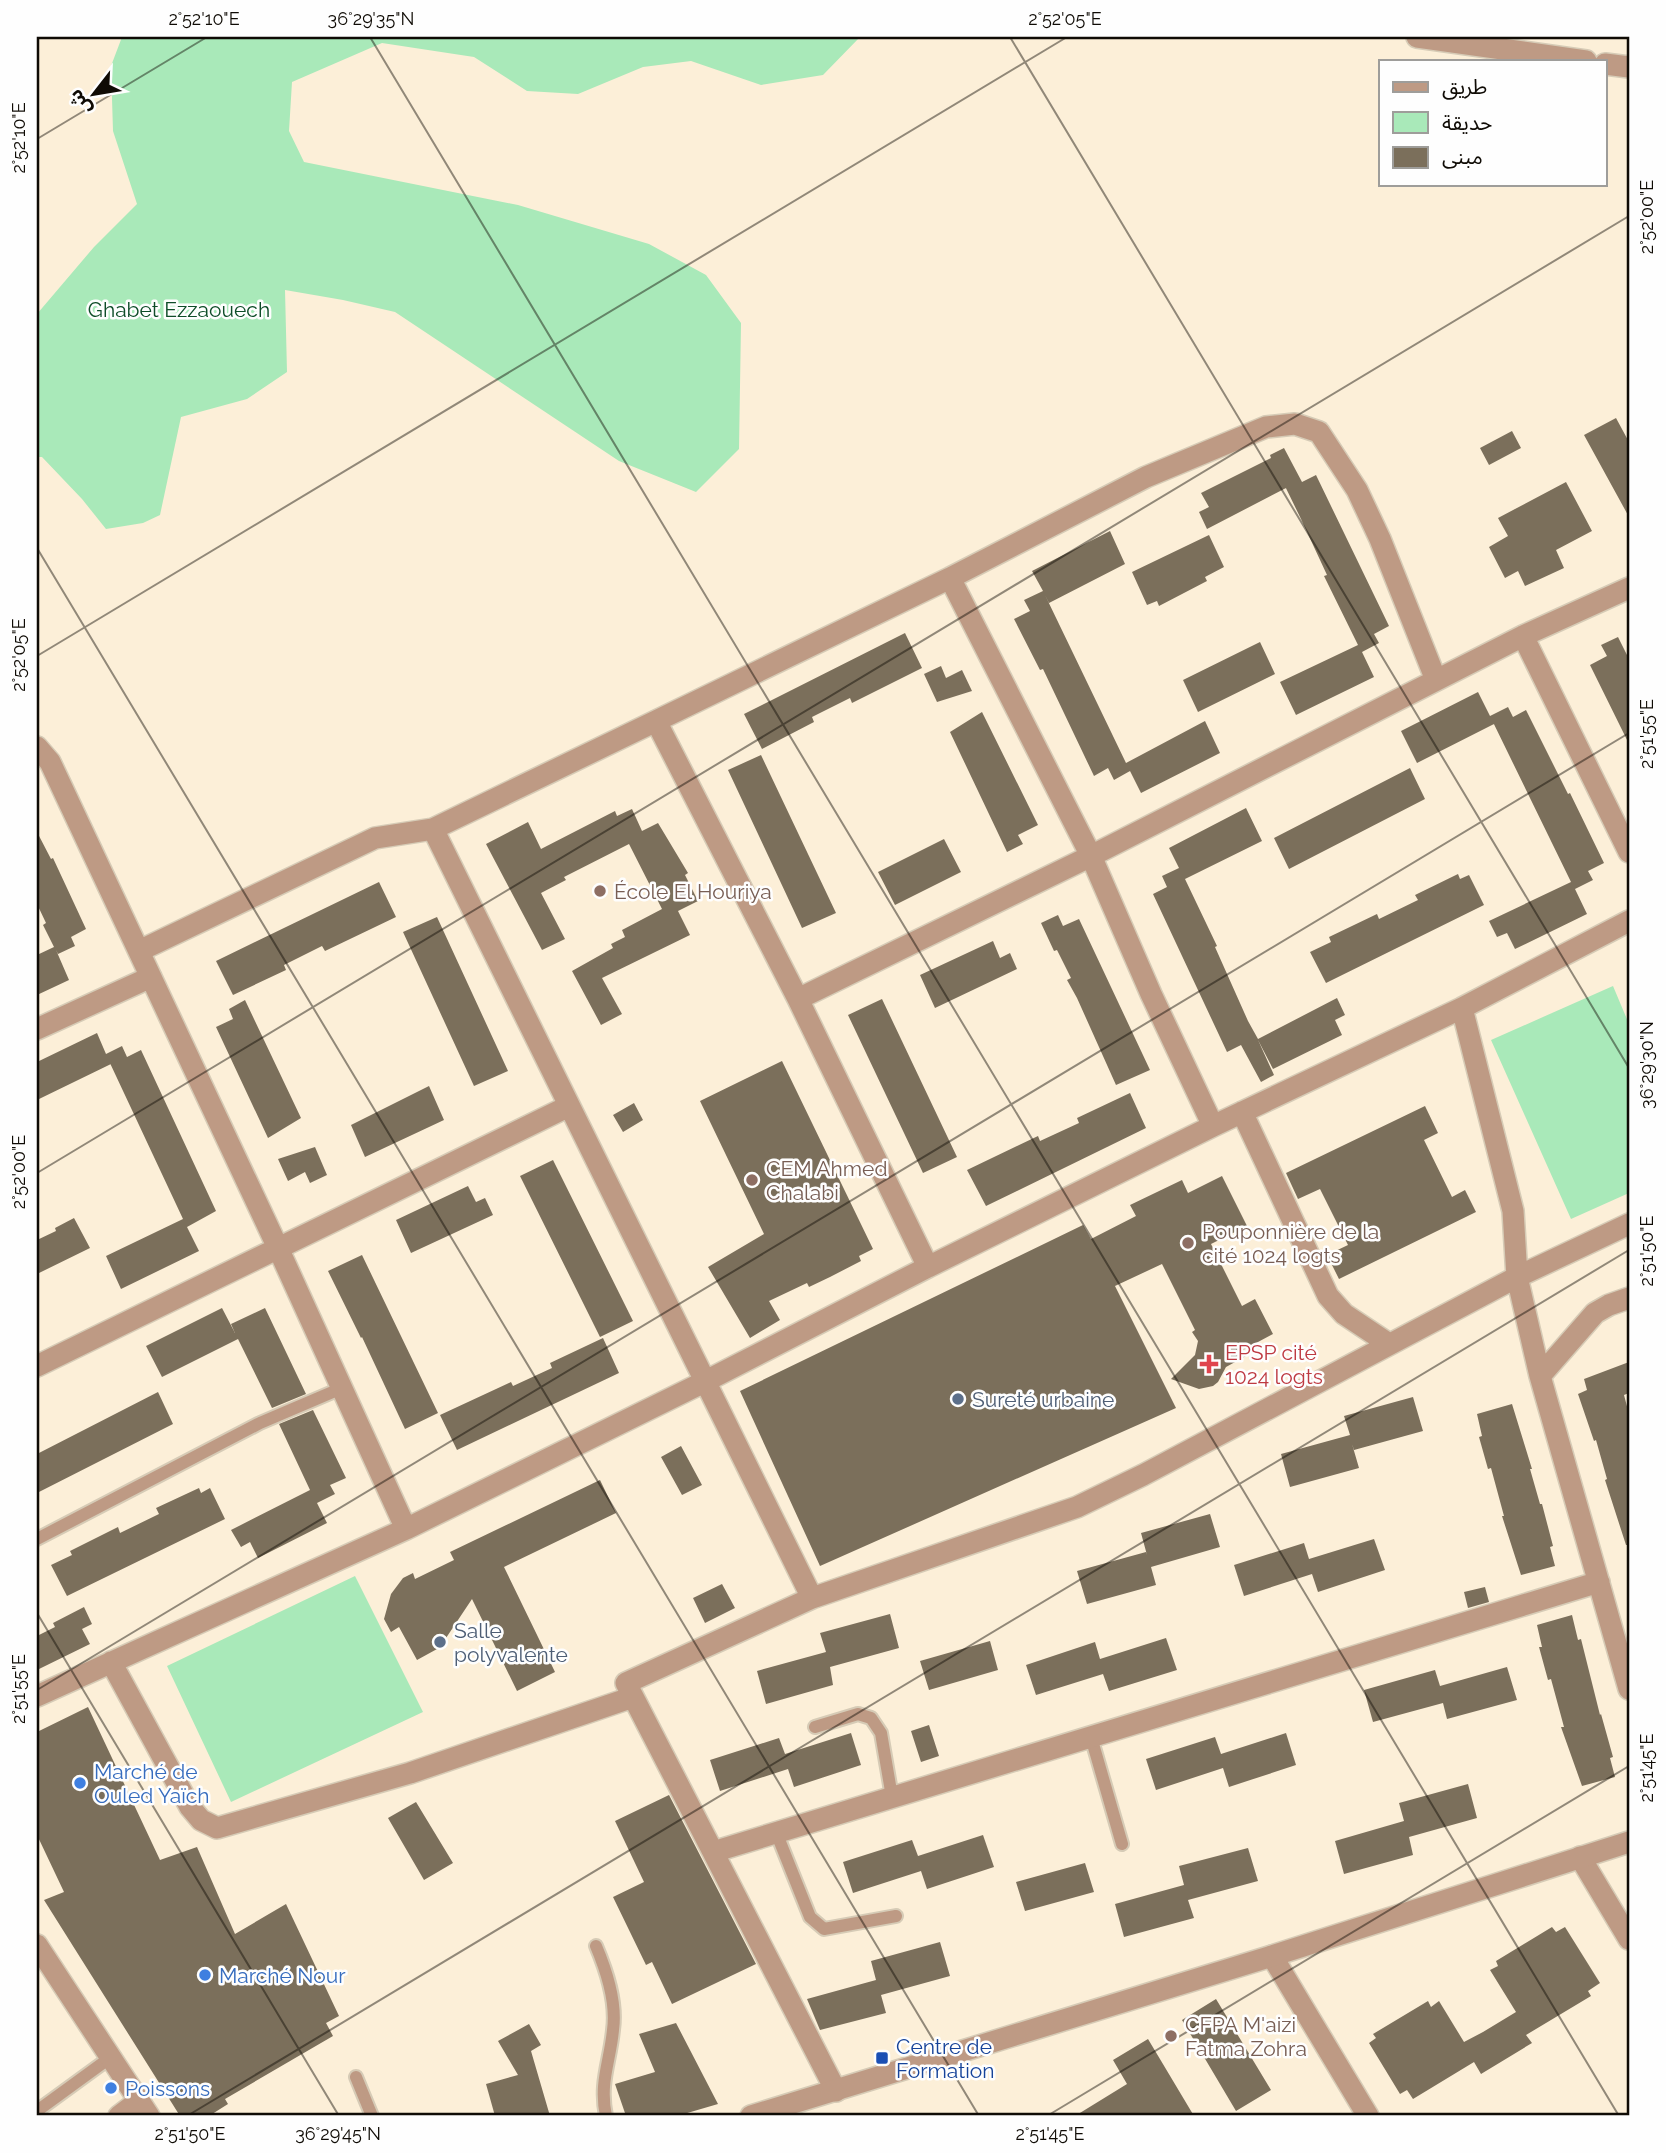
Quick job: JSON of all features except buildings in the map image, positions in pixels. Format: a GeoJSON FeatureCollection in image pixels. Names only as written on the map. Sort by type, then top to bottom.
{"type":"FeatureCollection","features":[{"type":"Feature","properties":{"kind":"street"},"geometry":{"type":"LineString","coordinates":[[1418,37],[1579,60]]}},
{"type":"Feature","properties":{"kind":"street"},"geometry":{"type":"LineString","coordinates":[[1606,64],[1629,68]]}},
{"type":"Feature","properties":{"kind":"street"},"geometry":{"type":"LineString","coordinates":[[139,951],[375,838],[433,829],[950,578],[1146,477],[1266,427],[1295,424],[1319,432],[1357,490],[1380,539],[1436,680]]}},
{"type":"Feature","properties":{"kind":"street"},"geometry":{"type":"LineString","coordinates":[[950,578],[1091,856],[1151,994],[1213,1126]]}},
{"type":"Feature","properties":{"kind":"street"},"geometry":{"type":"LineString","coordinates":[[798,999],[1091,856],[1523,636],[1629,588]]}},
{"type":"Feature","properties":{"kind":"street"},"geometry":{"type":"LineString","coordinates":[[1523,636],[1629,852]]}},
{"type":"Feature","properties":{"kind":"street"},"geometry":{"type":"LineString","coordinates":[[656,721],[798,999],[928,1267]]}},
{"type":"Feature","properties":{"kind":"street"},"geometry":{"type":"LineString","coordinates":[[37,747],[50,762],[278,1248],[406,1529]]}},
{"type":"Feature","properties":{"kind":"street"},"geometry":{"type":"LineString","coordinates":[[433,829],[811,1598]]}},
{"type":"Feature","properties":{"kind":"street"},"geometry":{"type":"LineString","coordinates":[[37,1696],[406,1529],[1213,1126],[1462,1008],[1629,921]]}},
{"type":"Feature","properties":{"kind":"street"},"geometry":{"type":"LineString","coordinates":[[37,1029],[151,977]]}},
{"type":"Feature","properties":{"kind":"street"},"geometry":{"type":"LineString","coordinates":[[1462,1008],[1513,1211],[1517,1277],[1540,1376],[1629,1689]]}},
{"type":"Feature","properties":{"kind":"street"},"geometry":{"type":"LineString","coordinates":[[37,1366],[569,1106]]}},
{"type":"Feature","properties":{"kind":"street"},"geometry":{"type":"LineString","coordinates":[[1242,1112],[1328,1296],[1344,1314],[1389,1344]]}},
{"type":"Feature","properties":{"kind":"street"},"geometry":{"type":"LineString","coordinates":[[836,2091],[626,1683],[811,1598],[1077,1507],[1143,1475],[1517,1277],[1629,1224]]}},
{"type":"Feature","properties":{"kind":"street"},"geometry":{"type":"LineString","coordinates":[[1540,1376],[1595,1314],[1609,1305],[1629,1298]]}},
{"type":"Feature","properties":{"kind":"street"},"geometry":{"type":"LineString","coordinates":[[713,1852],[1599,1582]]}},
{"type":"Feature","properties":{"kind":"street"},"geometry":{"type":"LineString","coordinates":[[111,1662],[190,1807],[201,1820],[217,1828],[410,1773],[633,1697]]}},
{"type":"Feature","properties":{"kind":"street"},"geometry":{"type":"LineString","coordinates":[[751,2116],[1272,1956],[1629,1842]]}},
{"type":"Feature","properties":{"kind":"street"},"geometry":{"type":"LineString","coordinates":[[1580,1857],[1629,1939]]}},
{"type":"Feature","properties":{"kind":"street"},"geometry":{"type":"LineString","coordinates":[[37,1945],[145,2108],[119,2116]]}},
{"type":"Feature","properties":{"kind":"street"},"geometry":{"type":"LineString","coordinates":[[1272,1956],[1368,2116]]}},
{"type":"Feature","properties":{"kind":"lane"},"geometry":{"type":"LineString","coordinates":[[37,1539],[260,1423],[342,1388]]}},
{"type":"Feature","properties":{"kind":"lane"},"geometry":{"type":"LineString","coordinates":[[815,1727],[858,1714],[871,1718],[881,1732],[892,1797]]}},
{"type":"Feature","properties":{"kind":"lane"},"geometry":{"type":"LineString","coordinates":[[1091,1737],[1122,1844]]}},
{"type":"Feature","properties":{"kind":"lane"},"geometry":{"type":"LineString","coordinates":[[776,1832],[810,1917],[824,1929],[896,1916]]}},
{"type":"Feature","properties":{"kind":"lane"},"geometry":{"type":"LineString","coordinates":[[596,1946],[611,1992],[614,2028],[603,2077],[606,2116]]}},
{"type":"Feature","properties":{"kind":"lane"},"geometry":{"type":"LineString","coordinates":[[37,2111],[111,2057]]}},
{"type":"Feature","properties":{"kind":"lane"},"geometry":{"type":"LineString","coordinates":[[356,2077],[372,2116]]}},
{"type":"Feature","properties":{"kind":"green space","name":"Ghabet Ezzaouech"},"geometry":{"type":"Polygon","coordinates":[[[122,37],[860,37],[823,75],[761,85],[691,61],[643,67],[578,94],[527,91],[474,57],[382,43],[292,82],[289,131],[304,162],[518,205],[649,244],[706,275],[741,323],[739,449],[696,492],[619,461],[395,312],[285,290],[287,372],[247,399],[181,417],[160,515],[143,523],[106,529],[42,457],[37,457],[37,314],[94,247],[137,204],[113,131],[111,66],[122,37]]]}},
{"type":"Feature","properties":{"kind":"green space"},"geometry":{"type":"Polygon","coordinates":[[[1613,986],[1629,1024],[1629,1193],[1571,1219],[1491,1040],[1613,986]]]}},
{"type":"Feature","properties":{"kind":"green space"},"geometry":{"type":"Polygon","coordinates":[[[355,1576],[423,1712],[231,1802],[167,1666],[355,1576]]]}},
{"type":"Feature","properties":{"kind":"place","name":"École El Houriya"},"geometry":{"type":"Point","coordinates":[600,891]}},
{"type":"Feature","properties":{"kind":"place","name":"CEM Ahmed Chalabi"},"geometry":{"type":"Point","coordinates":[752,1180]}},
{"type":"Feature","properties":{"kind":"place","name":"Pouponnière de la cité 1024 logts"},"geometry":{"type":"Point","coordinates":[1188,1243]}},
{"type":"Feature","properties":{"kind":"place","name":"EPSP cité 1024 logts"},"geometry":{"type":"Point","coordinates":[1209,1364]}},
{"type":"Feature","properties":{"kind":"place","name":"Sureté urbaine"},"geometry":{"type":"Point","coordinates":[958,1399]}},
{"type":"Feature","properties":{"kind":"place","name":"Salle polyvalente"},"geometry":{"type":"Point","coordinates":[440,1642]}},
{"type":"Feature","properties":{"kind":"place","name":"Marché de Ouled Yaïch"},"geometry":{"type":"Point","coordinates":[80,1783]}},
{"type":"Feature","properties":{"kind":"place","name":"Marché Nour"},"geometry":{"type":"Point","coordinates":[205,1975]}},
{"type":"Feature","properties":{"kind":"place","name":"CFPA M'aizi Fatma Zohra"},"geometry":{"type":"Point","coordinates":[1171,2036]}},
{"type":"Feature","properties":{"kind":"place","name":"Centre de Formation"},"geometry":{"type":"Point","coordinates":[882,2058]}},
{"type":"Feature","properties":{"kind":"place","name":"Poissons"},"geometry":{"type":"Point","coordinates":[111,2088]}}]}
